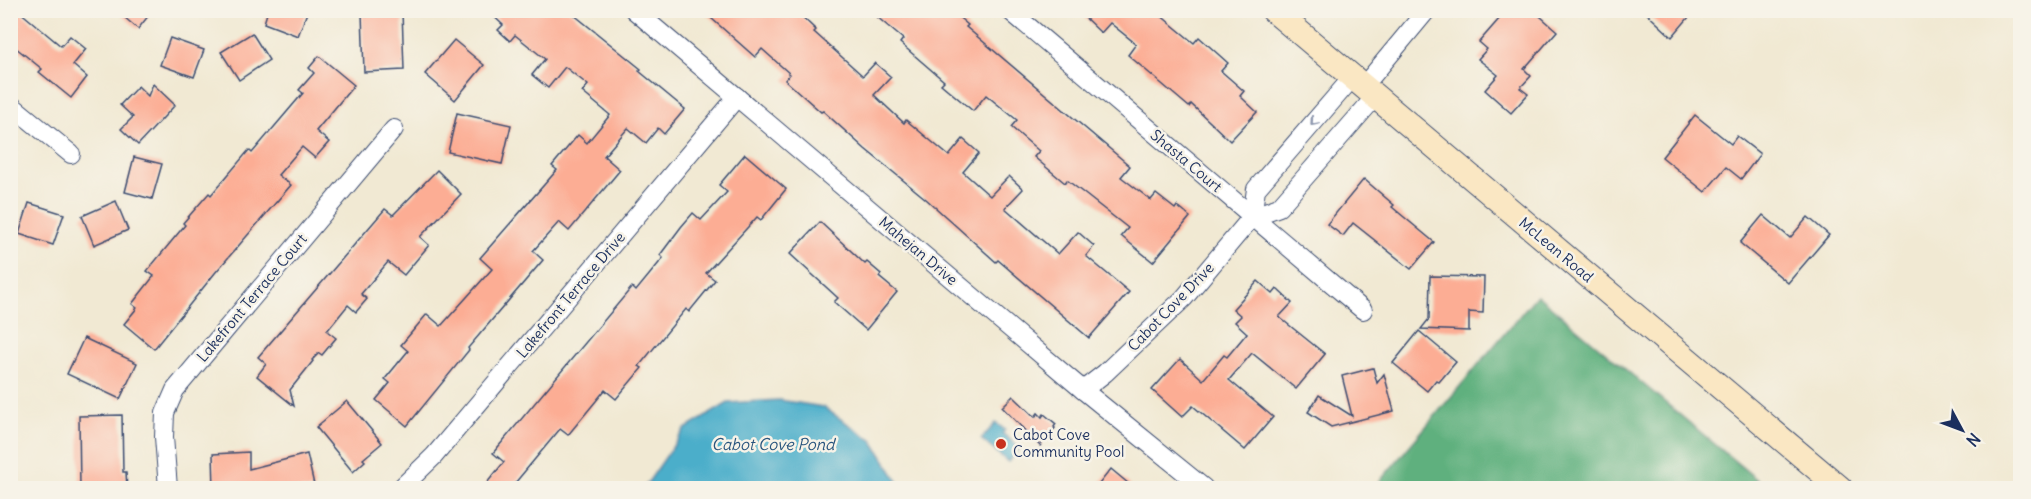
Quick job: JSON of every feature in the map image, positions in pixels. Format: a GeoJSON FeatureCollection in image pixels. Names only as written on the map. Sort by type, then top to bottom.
{"type":"FeatureCollection","features":[{"type":"Feature","properties":{"kind":"street","name":"Mahejan Drive"},"geometry":{"type":"LineString","coordinates":[[634,10],[1083,390],[1204,489]]}},
{"type":"Feature","properties":{"kind":"street","name":"Shasta Court"},"geometry":{"type":"LineString","coordinates":[[1009,10],[1363,310]]}},
{"type":"Feature","properties":{"kind":"street","name":"McLean Road"},"geometry":{"type":"LineString","coordinates":[[1273,10],[1840,489]]}},
{"type":"Feature","properties":{"kind":"street"},"geometry":{"type":"LineString","coordinates":[[1251,217],[1279,207],[1364,87],[1427,10]]}},
{"type":"Feature","properties":{"kind":"street","name":"Cabot Cove Drive"},"geometry":{"type":"LineString","coordinates":[[1083,390],[1105,373],[1184,298],[1251,217],[1256,189],[1364,87]]}},
{"type":"Feature","properties":{"kind":"street","name":"Lakefront Terrace Drive"},"geometry":{"type":"LineString","coordinates":[[401,489],[434,456],[736,97]]}},
{"type":"Feature","properties":{"kind":"street"},"geometry":{"type":"LineString","coordinates":[[10,104],[71,154]]}},
{"type":"Feature","properties":{"kind":"street","name":"Lakefront Terrace Court"},"geometry":{"type":"LineString","coordinates":[[168,489],[165,413],[176,390],[394,129]]}},
{"type":"Feature","properties":{"kind":"green space"},"geometry":{"type":"Polygon","coordinates":[[[1537,295],[1767,488],[1374,488],[1537,295]]]}},
{"type":"Feature","properties":{"kind":"water","name":"Cabot Cove Pond"},"geometry":{"type":"Polygon","coordinates":[[[779,400],[823,407],[873,441],[902,488],[644,488],[685,429],[728,403],[779,400]]]}},
{"type":"Feature","properties":{"kind":"water","name":"Cabot Cove Community Pool"},"geometry":{"type":"Polygon","coordinates":[[[996,423],[1005,430],[1002,433],[1020,448],[1008,462],[981,439],[996,423]]]}},
{"type":"Feature","properties":{"kind":"building"},"geometry":{"type":"Polygon","coordinates":[[[116,10],[153,10],[138,29],[116,10]]]}},
{"type":"Feature","properties":{"kind":"building"},"geometry":{"type":"Polygon","coordinates":[[[268,10],[308,10],[298,36],[264,23],[268,10]]]}},
{"type":"Feature","properties":{"kind":"building"},"geometry":{"type":"Polygon","coordinates":[[[487,10],[568,10],[641,69],[639,71],[685,109],[664,134],[658,128],[646,143],[628,128],[604,156],[620,170],[569,231],[559,222],[533,251],[543,260],[468,348],[469,350],[407,426],[376,400],[390,383],[385,379],[408,351],[401,345],[427,314],[441,326],[492,269],[480,258],[557,170],[552,166],[578,135],[587,143],[610,115],[582,92],[588,85],[565,67],[548,88],[532,75],[545,59],[515,35],[510,41],[498,30],[503,25],[487,10]]]}},
{"type":"Feature","properties":{"kind":"building"},"geometry":{"type":"Polygon","coordinates":[[[702,10],[795,10],[816,30],[814,32],[863,76],[875,63],[891,77],[874,95],[904,123],[906,120],[949,156],[963,139],[979,153],[963,172],[990,196],[1009,176],[1023,189],[1005,208],[1058,254],[1078,232],[1094,246],[1086,256],[1129,292],[1089,338],[998,260],[996,262],[823,111],[821,112],[785,80],[790,74],[762,49],[755,57],[702,10]]]}},
{"type":"Feature","properties":{"kind":"building"},"geometry":{"type":"Polygon","coordinates":[[[869,10],[945,10],[952,17],[955,14],[968,25],[966,27],[1130,166],[1121,177],[1151,200],[1156,194],[1175,209],[1177,206],[1190,217],[1153,262],[1121,236],[1128,228],[1067,180],[1065,183],[1034,157],[1039,151],[1011,127],[1017,120],[986,95],[973,111],[941,84],[944,81],[900,43],[903,39],[869,10]]]}},
{"type":"Feature","properties":{"kind":"building"},"geometry":{"type":"Polygon","coordinates":[[[1077,10],[1154,10],[1194,43],[1199,37],[1228,63],[1221,71],[1244,91],[1240,96],[1257,112],[1230,141],[1191,104],[1189,107],[1128,55],[1136,44],[1110,23],[1101,33],[1077,10]]]}},
{"type":"Feature","properties":{"kind":"building"},"geometry":{"type":"Polygon","coordinates":[[[1507,10],[1533,10],[1557,31],[1524,69],[1531,76],[1520,88],[1528,94],[1511,113],[1485,90],[1498,75],[1478,59],[1487,49],[1479,42],[1507,10]]]}},
{"type":"Feature","properties":{"kind":"building"},"geometry":{"type":"Polygon","coordinates":[[[1643,10],[1695,10],[1672,37],[1643,10]]]}},
{"type":"Feature","properties":{"kind":"building"},"geometry":{"type":"Polygon","coordinates":[[[19,11],[61,46],[70,36],[86,49],[73,65],[87,77],[71,98],[39,72],[42,69],[10,43],[10,21],[19,11]]]}},
{"type":"Feature","properties":{"kind":"building"},"geometry":{"type":"Polygon","coordinates":[[[402,11],[404,70],[364,72],[362,13],[402,11]]]}},
{"type":"Feature","properties":{"kind":"building"},"geometry":{"type":"Polygon","coordinates":[[[252,33],[269,60],[239,80],[221,52],[252,33]]]}},
{"type":"Feature","properties":{"kind":"building"},"geometry":{"type":"Polygon","coordinates":[[[170,38],[204,50],[194,77],[160,65],[170,38]]]}},
{"type":"Feature","properties":{"kind":"building"},"geometry":{"type":"Polygon","coordinates":[[[454,40],[484,65],[455,100],[425,74],[454,40]]]}},
{"type":"Feature","properties":{"kind":"building"},"geometry":{"type":"Polygon","coordinates":[[[319,56],[354,85],[316,131],[329,142],[315,158],[302,147],[278,175],[291,185],[215,273],[154,349],[124,324],[137,308],[132,304],[154,276],[147,271],[209,193],[211,195],[249,150],[252,153],[303,93],[299,90],[314,73],[309,68],[319,56]]]}},
{"type":"Feature","properties":{"kind":"building"},"geometry":{"type":"Polygon","coordinates":[[[153,84],[175,105],[138,145],[121,129],[133,117],[120,105],[138,86],[148,96],[153,84]]]}},
{"type":"Feature","properties":{"kind":"building"},"geometry":{"type":"Polygon","coordinates":[[[457,113],[511,125],[502,164],[448,152],[457,113]]]}},
{"type":"Feature","properties":{"kind":"building"},"geometry":{"type":"Polygon","coordinates":[[[1695,115],[1731,144],[1737,136],[1760,154],[1741,179],[1726,167],[1705,192],[1662,157],[1695,115]]]}},
{"type":"Feature","properties":{"kind":"building"},"geometry":{"type":"Polygon","coordinates":[[[745,154],[786,189],[761,220],[757,217],[706,273],[715,280],[689,312],[686,309],[639,366],[642,368],[616,399],[605,390],[568,435],[560,429],[510,489],[482,489],[504,462],[493,453],[632,287],[636,291],[663,258],[660,255],[693,213],[701,220],[727,192],[719,185],[745,154]]]}},
{"type":"Feature","properties":{"kind":"building"},"geometry":{"type":"Polygon","coordinates":[[[134,157],[162,164],[152,199],[125,192],[134,157]]]}},
{"type":"Feature","properties":{"kind":"building"},"geometry":{"type":"Polygon","coordinates":[[[437,170],[461,194],[420,237],[429,245],[404,275],[388,262],[361,294],[367,299],[356,312],[348,305],[327,331],[336,338],[322,355],[319,353],[312,360],[290,390],[294,406],[257,376],[266,364],[258,357],[385,209],[393,215],[437,170]]]}},
{"type":"Feature","properties":{"kind":"building"},"geometry":{"type":"Polygon","coordinates":[[[1364,179],[1394,205],[1392,207],[1434,242],[1411,269],[1353,223],[1343,236],[1327,224],[1364,179]]]}},
{"type":"Feature","properties":{"kind":"building"},"geometry":{"type":"Polygon","coordinates":[[[116,201],[128,230],[94,245],[82,216],[116,201]]]}},
{"type":"Feature","properties":{"kind":"building"},"geometry":{"type":"Polygon","coordinates":[[[29,203],[64,214],[53,245],[19,234],[29,203]]]}},
{"type":"Feature","properties":{"kind":"building"},"geometry":{"type":"Polygon","coordinates":[[[1763,215],[1790,238],[1808,217],[1829,235],[1788,283],[1740,243],[1763,215]]]}},
{"type":"Feature","properties":{"kind":"building"},"geometry":{"type":"Polygon","coordinates":[[[820,222],[865,264],[867,262],[881,274],[879,277],[897,292],[866,330],[834,302],[838,298],[790,254],[820,222]]]}},
{"type":"Feature","properties":{"kind":"building"},"geometry":{"type":"Polygon","coordinates":[[[1430,276],[1484,277],[1483,313],[1469,312],[1469,331],[1421,329],[1429,319],[1430,276]]]}},
{"type":"Feature","properties":{"kind":"building"},"geometry":{"type":"Polygon","coordinates":[[[1258,281],[1273,294],[1277,289],[1292,303],[1279,317],[1325,354],[1296,389],[1252,353],[1229,380],[1273,417],[1245,450],[1193,406],[1182,417],[1152,390],[1180,359],[1203,380],[1224,355],[1227,357],[1247,333],[1235,322],[1241,316],[1233,309],[1258,281]]]}},
{"type":"Feature","properties":{"kind":"building"},"geometry":{"type":"Polygon","coordinates":[[[1419,331],[1456,362],[1439,382],[1436,380],[1427,391],[1393,363],[1419,331]]]}},
{"type":"Feature","properties":{"kind":"building"},"geometry":{"type":"Polygon","coordinates":[[[84,338],[137,363],[120,399],[67,374],[84,338]]]}},
{"type":"Feature","properties":{"kind":"building"},"geometry":{"type":"Polygon","coordinates":[[[1373,368],[1377,383],[1384,374],[1394,411],[1331,427],[1308,412],[1319,395],[1352,416],[1342,376],[1373,368]]]}},
{"type":"Feature","properties":{"kind":"building"},"geometry":{"type":"Polygon","coordinates":[[[1013,396],[1035,417],[1038,413],[1042,417],[1044,414],[1056,424],[1040,446],[1002,407],[1013,396]]]}},
{"type":"Feature","properties":{"kind":"building"},"geometry":{"type":"Polygon","coordinates":[[[347,401],[382,443],[363,459],[365,461],[353,472],[316,427],[347,401]]]}},
{"type":"Feature","properties":{"kind":"building"},"geometry":{"type":"Polygon","coordinates":[[[122,415],[123,472],[126,472],[127,489],[80,489],[79,416],[122,415]]]}},
{"type":"Feature","properties":{"kind":"building"},"geometry":{"type":"Polygon","coordinates":[[[249,452],[249,469],[307,454],[315,489],[214,489],[213,454],[249,452]]]}},
{"type":"Feature","properties":{"kind":"building"},"geometry":{"type":"Polygon","coordinates":[[[1111,469],[1135,489],[1095,489],[1111,469]]]}},
{"type":"Feature","properties":{"kind":"place","name":"Cabot Cove Community Pool"},"geometry":{"type":"Point","coordinates":[1001,444]}}]}
